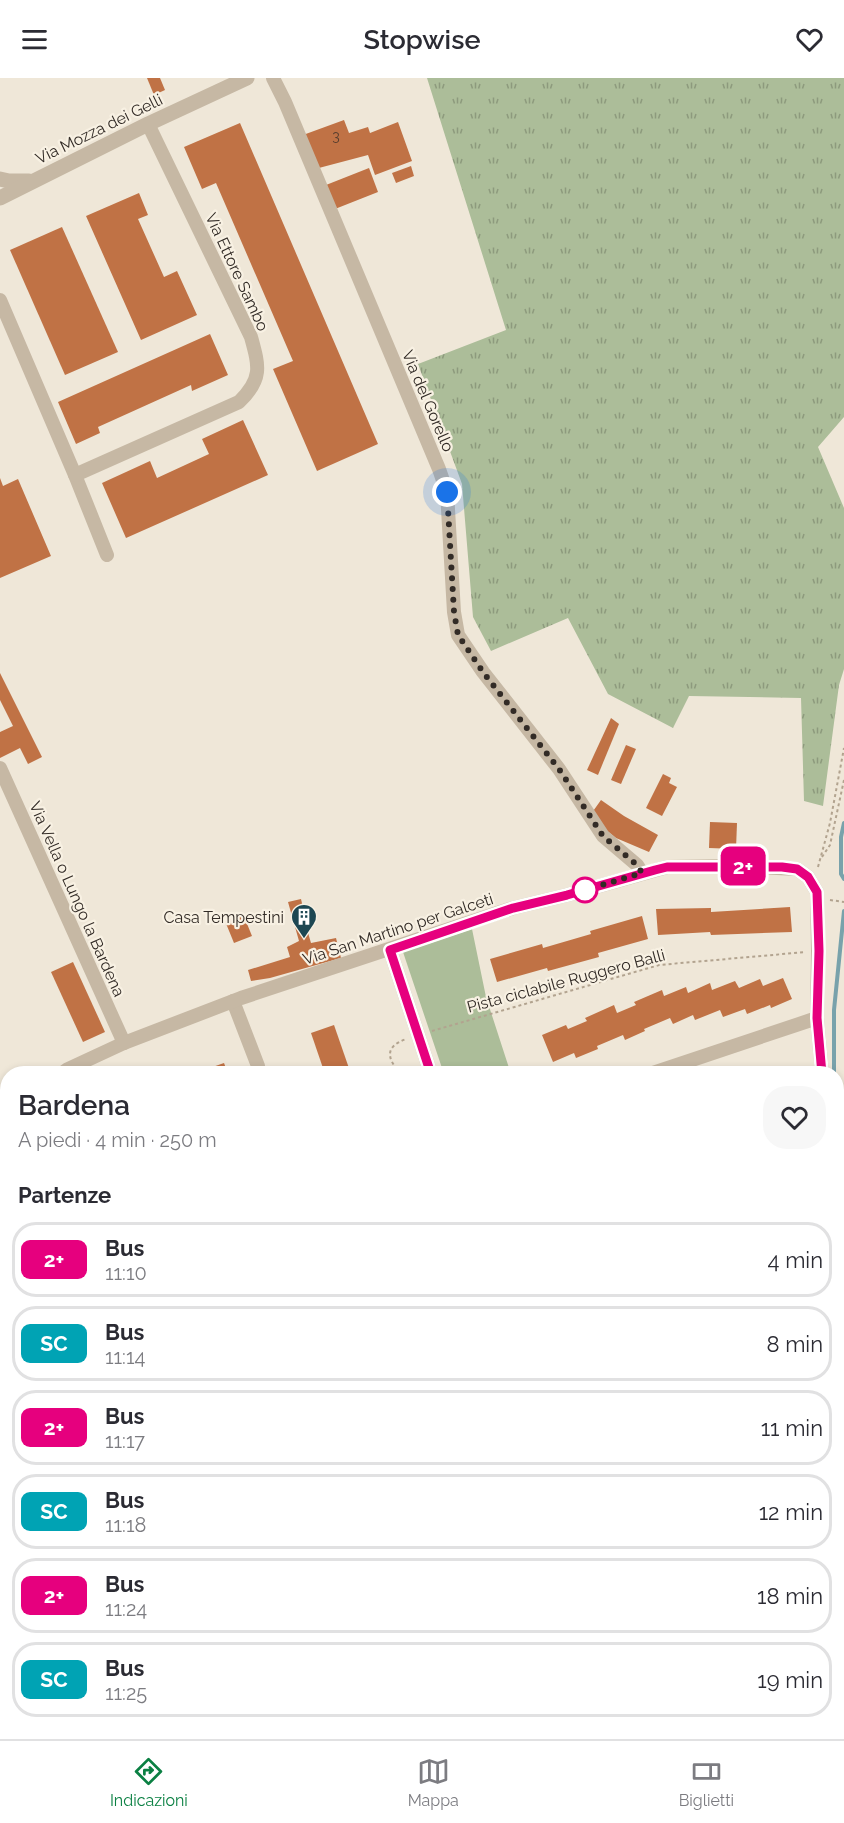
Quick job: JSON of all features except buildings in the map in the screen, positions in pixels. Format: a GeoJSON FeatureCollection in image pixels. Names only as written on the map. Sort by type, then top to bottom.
{"type":"FeatureCollection","features":[{"type":"Feature","properties":{"kind":"street","name":"Via Mozza dei Gelli"},"geometry":{"type":"LineString","coordinates":[[0,198],[148,124],[247,78]]}},
{"type":"Feature","properties":{"kind":"street","name":"Via del Gorello"},"geometry":{"type":"LineString","coordinates":[[273,78],[447,492],[454,612],[458,635],[483,672],[559,769],[603,836],[637,865],[642,873]]}},
{"type":"Feature","properties":{"kind":"street","name":"Via Ettore Sambo"},"geometry":{"type":"LineString","coordinates":[[75,475],[240,402],[249,392],[257,377],[259,365],[251,337],[148,124]]}},
{"type":"Feature","properties":{"kind":"street","name":"Via Mozza dei Gelli"},"geometry":{"type":"LineString","coordinates":[[0,179],[32,181]]}},
{"type":"Feature","properties":{"kind":"street"},"geometry":{"type":"LineString","coordinates":[[0,300],[107,555]]}},
{"type":"Feature","properties":{"kind":"street","name":"Via Vella o Lungo la Bardena"},"geometry":{"type":"LineString","coordinates":[[0,768],[124,1043]]}},
{"type":"Feature","properties":{"kind":"street","name":"Via San Martino per Galceti"},"geometry":{"type":"LineString","coordinates":[[74,1066],[124,1043],[233,1001],[513,908],[667,867],[738,866],[797,869],[808,877],[817,892],[819,951],[817,1018],[821,1066]]}},
{"type":"Feature","properties":{"kind":"street"},"geometry":{"type":"LineString","coordinates":[[390,950],[428,1066]]}},
{"type":"Feature","properties":{"kind":"street"},"geometry":{"type":"LineString","coordinates":[[233,1001],[258,1066]]}},
{"type":"Feature","properties":{"kind":"street"},"geometry":{"type":"LineString","coordinates":[[674,1066],[817,1018]]}},
{"type":"Feature","properties":{"kind":"path"},"geometry":{"type":"LineString","coordinates":[[822,857],[844,748]]}},
{"type":"Feature","properties":{"kind":"path"},"geometry":{"type":"LineString","coordinates":[[816,871],[830,844],[844,780]]}},
{"type":"Feature","properties":{"kind":"path"},"geometry":{"type":"LineString","coordinates":[[825,900],[844,902]]}},
{"type":"Feature","properties":{"kind":"path","name":"Pista ciclabile Ruggero Balli"},"geometry":{"type":"LineString","coordinates":[[393,1066],[389,1055],[393,1047],[418,1035],[659,965],[819,951]]}},
{"type":"Feature","properties":{"kind":"green space"},"geometry":{"type":"Polygon","coordinates":[[[427,78],[844,78],[844,417],[818,447],[844,508],[844,669],[839,685],[823,806],[804,801],[801,698],[689,696],[673,728],[608,694],[568,618],[491,651],[473,617],[462,484],[418,364],[506,330],[427,78]]]}},
{"type":"Feature","properties":{"kind":"green space"},"geometry":{"type":"Polygon","coordinates":[[[472,929],[486,997],[508,1066],[441,1066],[403,952],[472,929]]]}},
{"type":"Feature","properties":{"kind":"waterway"},"geometry":{"type":"LineString","coordinates":[[844,823],[841,837],[841,874],[844,879]]}},
{"type":"Feature","properties":{"kind":"waterway"},"geometry":{"type":"LineString","coordinates":[[834,1066],[834,1010],[844,911]]}},
{"type":"Feature","properties":{"kind":"bus line","name":"2+"},"geometry":{"type":"LineString","coordinates":[[428,1066],[390,950],[513,908],[667,867],[738,866],[797,869],[808,877],[817,892],[819,951],[817,1018],[821,1066]]}},
{"type":"Feature","properties":{"kind":"place","name":"Casa Tempestini"},"geometry":{"type":"Point","coordinates":[304,940]}},
{"type":"Feature","properties":{"kind":"route"},"geometry":{"type":"LineString","coordinates":[[447,492],[454,612],[458,635],[483,672],[559,769],[603,836],[637,865],[642,873],[585,890]]}}]}
